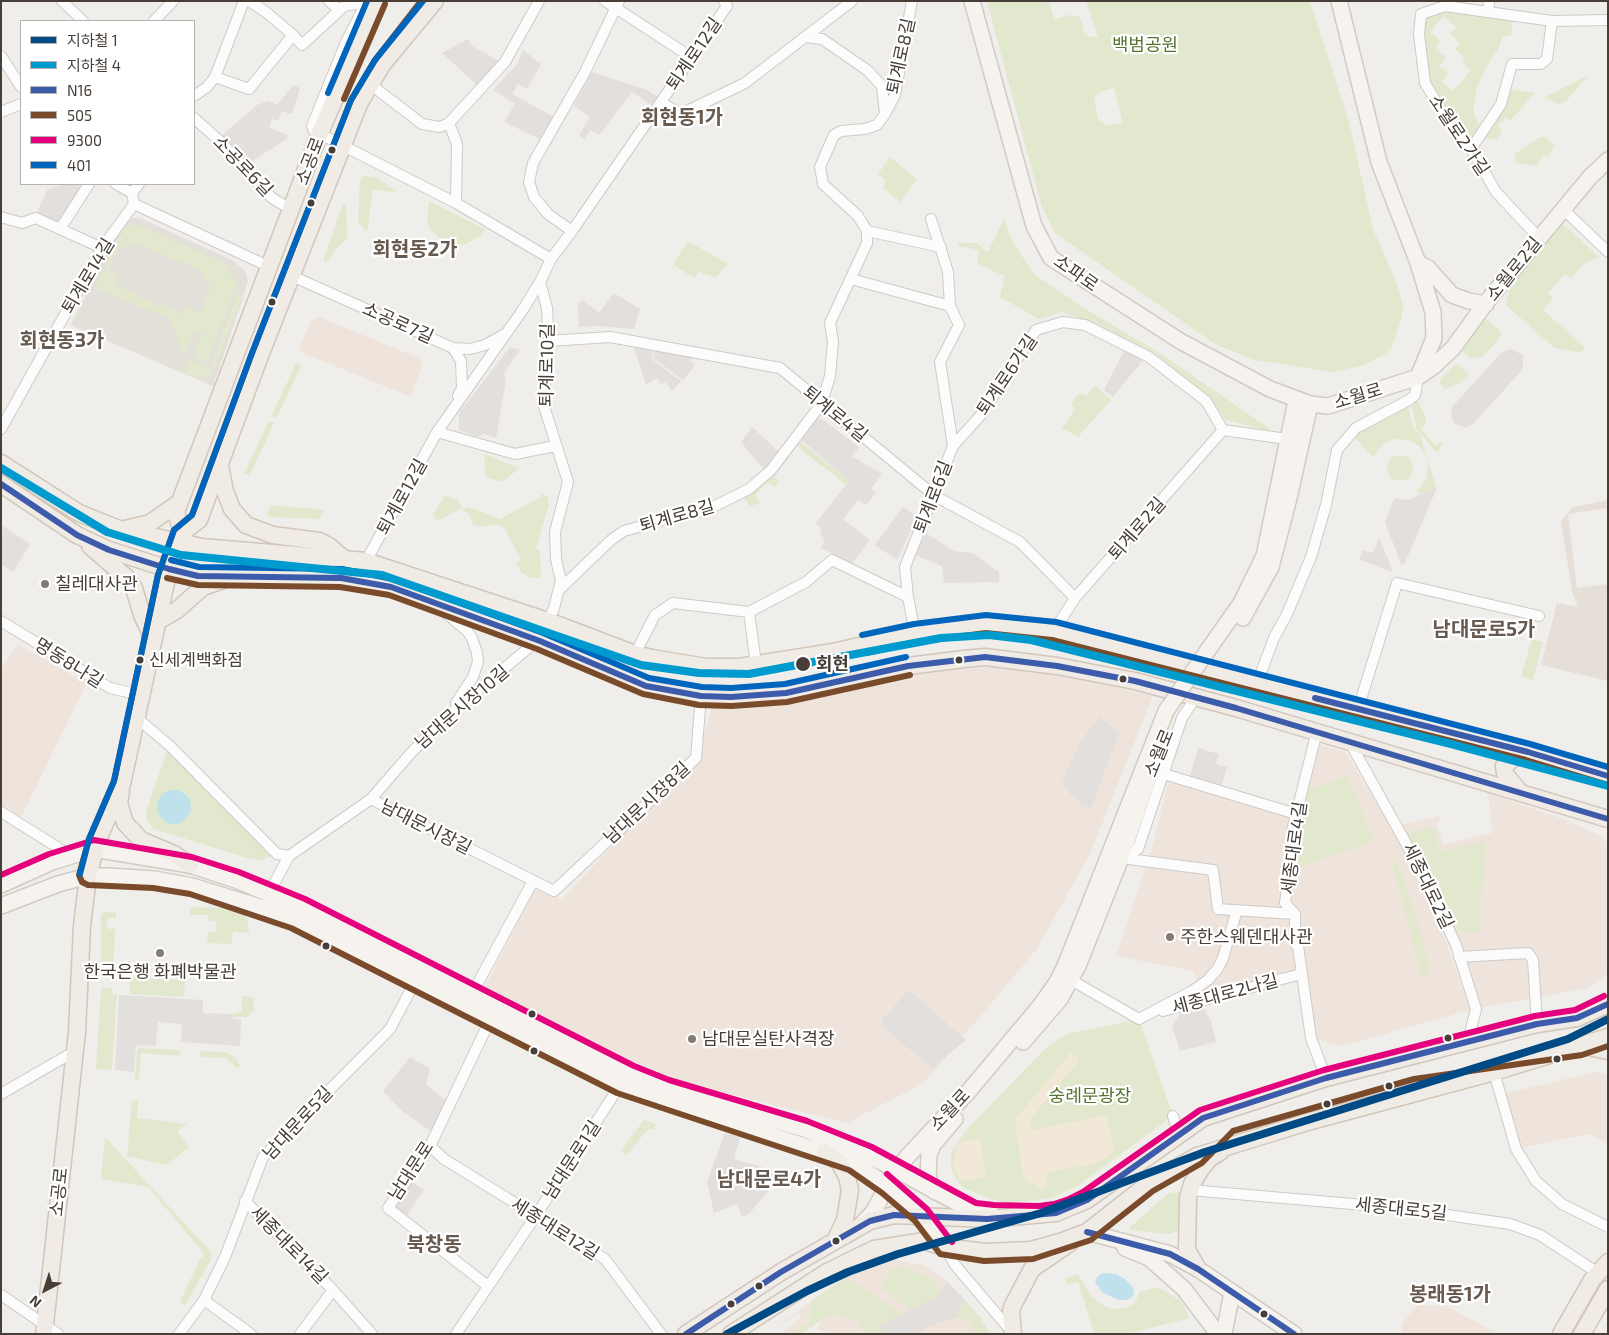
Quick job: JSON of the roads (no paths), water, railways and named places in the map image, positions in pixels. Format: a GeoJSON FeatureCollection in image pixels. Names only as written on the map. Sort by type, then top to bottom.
{"type":"FeatureCollection","features":[{"type":"Feature","properties":{"kind":"main road","name":"소파로"},"geometry":{"type":"LineString","coordinates":[[972,1],[1034,226],[1051,258],[1180,341],[1252,380],[1303,403]]}},
{"type":"Feature","properties":{"kind":"main road"},"geometry":{"type":"LineString","coordinates":[[1339,1],[1380,162],[1418,263],[1433,312],[1434,338],[1418,377]]}},
{"type":"Feature","properties":{"kind":"main road","name":"소공로"},"geometry":{"type":"LineString","coordinates":[[180,538],[176,512],[196,464],[370,2]]}},
{"type":"Feature","properties":{"kind":"main road","name":"소공로"},"geometry":{"type":"LineString","coordinates":[[49,1331],[75,1051],[82,926],[88,876],[94,849],[122,784],[169,569],[180,538],[199,520],[202,513],[358,104],[382,65],[431,4]]}},
{"type":"Feature","properties":{"kind":"main road","name":"소월로2길"},"geometry":{"type":"LineString","coordinates":[[1418,377],[1453,348],[1539,238],[1608,160]]}},
{"type":"Feature","properties":{"kind":"main road"},"geometry":{"type":"LineString","coordinates":[[1418,263],[1428,268],[1452,295],[1469,302],[1486,304]]}},
{"type":"Feature","properties":{"kind":"main road","name":"소월로"},"geometry":{"type":"LineString","coordinates":[[887,1186],[895,1171],[968,1092],[1040,1006],[1057,982],[1171,712],[1213,651],[1253,602],[1271,567],[1289,498],[1293,439],[1303,403],[1328,406],[1418,377]]}},
{"type":"Feature","properties":{"kind":"main road"},"geometry":{"type":"LineString","coordinates":[[1,463],[79,513],[119,529],[180,538],[202,548],[366,561],[548,621],[635,654],[706,667],[739,667],[833,652],[915,633],[986,624],[1054,631],[1528,752],[1608,776]]}},
{"type":"Feature","properties":{"kind":"main road"},"geometry":{"type":"LineString","coordinates":[[196,464],[202,477],[193,506],[195,510],[202,513]]}},
{"type":"Feature","properties":{"kind":"main road"},"geometry":{"type":"LineString","coordinates":[[220,466],[225,491],[232,509],[246,525],[273,536],[319,540],[344,558]]}},
{"type":"Feature","properties":{"kind":"main road"},"geometry":{"type":"LineString","coordinates":[[1,484],[77,535],[127,578],[134,588],[142,615],[154,639]]}},
{"type":"Feature","properties":{"kind":"main road"},"geometry":{"type":"LineString","coordinates":[[119,529],[136,528],[150,523],[180,502]]}},
{"type":"Feature","properties":{"kind":"main road"},"geometry":{"type":"LineString","coordinates":[[77,535],[109,550],[198,576],[341,578],[391,587],[539,640],[646,686],[701,696],[731,697],[786,692],[908,666],[985,657],[1057,666],[1135,681],[1196,697],[1317,731],[1608,819]]}},
{"type":"Feature","properties":{"kind":"main road"},"geometry":{"type":"LineString","coordinates":[[244,577],[235,566],[236,561],[242,555],[278,558],[290,554]]}},
{"type":"Feature","properties":{"kind":"main road"},"geometry":{"type":"LineString","coordinates":[[158,621],[177,610],[203,587],[212,583],[244,577]]}},
{"type":"Feature","properties":{"kind":"main road","name":"소월로"},"geometry":{"type":"LineString","coordinates":[[935,1192],[930,1185],[927,1171],[929,1155],[933,1145],[1053,1007],[1071,980],[1121,858],[1171,712]]}},
{"type":"Feature","properties":{"kind":"main road"},"geometry":{"type":"LineString","coordinates":[[1519,791],[1505,774],[1504,766],[1517,756],[1528,752]]}},
{"type":"Feature","properties":{"kind":"main road"},"geometry":{"type":"LineString","coordinates":[[122,784],[119,803],[125,823],[141,840],[174,854],[190,865]]}},
{"type":"Feature","properties":{"kind":"main road"},"geometry":{"type":"LineString","coordinates":[[1,885],[70,855],[94,849],[190,865],[270,893],[353,934],[415,982],[620,1085],[853,1162],[887,1186],[921,1215],[944,1247]]}},
{"type":"Feature","properties":{"kind":"main road"},"geometry":{"type":"LineString","coordinates":[[1,906],[58,884],[88,876],[154,879],[207,890],[294,920],[335,942],[382,957],[472,994],[630,1074],[666,1088],[804,1128],[868,1156],[973,1211],[1022,1215]]}},
{"type":"Feature","properties":{"kind":"main road"},"geometry":{"type":"LineString","coordinates":[[686,1334],[781,1272],[870,1221],[894,1215],[987,1219],[1056,1213],[1087,1200],[1203,1118],[1326,1078],[1536,1024],[1576,1018],[1608,1004]]}},
{"type":"Feature","properties":{"kind":"main road"},"geometry":{"type":"LineString","coordinates":[[1013,1333],[1011,1311],[1032,1270],[1086,1232],[1148,1184],[1196,1156],[1311,1121],[1494,1072],[1608,1037]]}},
{"type":"Feature","properties":{"kind":"main road"},"geometry":{"type":"LineString","coordinates":[[1580,1046],[1608,1051]]}},
{"type":"Feature","properties":{"kind":"main road"},"geometry":{"type":"LineString","coordinates":[[1198,1269],[1189,1255],[1186,1244],[1186,1220],[1190,1190],[1195,1178],[1210,1158],[1236,1145]]}},
{"type":"Feature","properties":{"kind":"main road"},"geometry":{"type":"LineString","coordinates":[[825,1152],[839,1162],[847,1177],[850,1190],[845,1220],[836,1239]]}},
{"type":"Feature","properties":{"kind":"main road"},"geometry":{"type":"LineString","coordinates":[[857,1229],[874,1211],[887,1186]]}},
{"type":"Feature","properties":{"kind":"main road"},"geometry":{"type":"LineString","coordinates":[[1086,1232],[1149,1258],[1184,1289],[1218,1334]]}},
{"type":"Feature","properties":{"kind":"main road"},"geometry":{"type":"LineString","coordinates":[[731,1334],[827,1272],[874,1249],[924,1241],[944,1247],[984,1252],[1031,1250],[1086,1232],[1152,1247],[1170,1254],[1198,1269],[1294,1334]]}},
{"type":"Feature","properties":{"kind":"main road"},"geometry":{"type":"LineString","coordinates":[[1561,1334],[1603,1268]]}},
{"type":"Feature","properties":{"kind":"main road"},"geometry":{"type":"LineString","coordinates":[[781,1272],[797,1272],[800,1274],[802,1281],[797,1292]]}},
{"type":"Feature","properties":{"kind":"main road"},"geometry":{"type":"LineString","coordinates":[[1582,1334],[1608,1289]]}},
{"type":"Feature","properties":{"kind":"main road"},"geometry":{"type":"LineString","coordinates":[[1224,1334],[1232,1292]]}},
{"type":"Feature","properties":{"kind":"street"},"geometry":{"type":"LineString","coordinates":[[62,1],[82,20]]}},
{"type":"Feature","properties":{"kind":"street"},"geometry":{"type":"LineString","coordinates":[[155,20],[164,13],[173,1]]}},
{"type":"Feature","properties":{"kind":"street"},"geometry":{"type":"LineString","coordinates":[[195,95],[207,88],[215,77],[244,1]]}},
{"type":"Feature","properties":{"kind":"street"},"geometry":{"type":"LineString","coordinates":[[249,1],[266,12],[302,45],[344,6],[370,2]]}},
{"type":"Feature","properties":{"kind":"street"},"geometry":{"type":"LineString","coordinates":[[329,1],[339,10]]}},
{"type":"Feature","properties":{"kind":"street"},"geometry":{"type":"LineString","coordinates":[[370,84],[422,124],[440,127],[449,123],[505,62],[539,1]]}},
{"type":"Feature","properties":{"kind":"street"},"geometry":{"type":"LineString","coordinates":[[605,1],[618,5],[691,57]]}},
{"type":"Feature","properties":{"kind":"street","name":"퇴계로12길"},"geometry":{"type":"LineString","coordinates":[[437,432],[540,282],[551,259],[662,103],[691,57],[727,6],[724,1]]}},
{"type":"Feature","properties":{"kind":"street"},"geometry":{"type":"LineString","coordinates":[[662,103],[681,114],[745,83],[852,1]]}},
{"type":"Feature","properties":{"kind":"street","name":"퇴계로8길"},"geometry":{"type":"LineString","coordinates":[[560,589],[611,540],[624,531],[684,514],[704,511],[750,490],[771,470],[822,403],[830,376],[832,341],[830,323],[867,243],[867,232],[858,216],[822,184],[820,167],[834,136],[840,130],[865,129],[877,125],[885,114],[895,94],[912,1]]}},
{"type":"Feature","properties":{"kind":"street"},"geometry":{"type":"LineString","coordinates":[[1489,1],[1488,12],[1552,21],[1608,20]]}},
{"type":"Feature","properties":{"kind":"street"},"geometry":{"type":"LineString","coordinates":[[572,231],[548,214],[534,197],[529,182],[533,163],[585,72],[618,5]]}},
{"type":"Feature","properties":{"kind":"street","name":"소월로2가길"},"geometry":{"type":"LineString","coordinates":[[1488,12],[1445,6],[1421,14],[1419,34],[1425,83],[1449,122],[1471,149],[1496,192],[1539,238]]}},
{"type":"Feature","properties":{"kind":"street"},"geometry":{"type":"LineString","coordinates":[[1471,149],[1501,104],[1512,64],[1541,64],[1547,59],[1552,21]]}},
{"type":"Feature","properties":{"kind":"street"},"geometry":{"type":"LineString","coordinates":[[215,77],[249,89],[293,35]]}},
{"type":"Feature","properties":{"kind":"street"},"geometry":{"type":"LineString","coordinates":[[805,37],[822,39],[867,70],[882,86],[885,114]]}},
{"type":"Feature","properties":{"kind":"street"},"geometry":{"type":"LineString","coordinates":[[1,56],[20,84]]}},
{"type":"Feature","properties":{"kind":"street"},"geometry":{"type":"LineString","coordinates":[[1,112],[20,104]]}},
{"type":"Feature","properties":{"kind":"street","name":"소공로6길"},"geometry":{"type":"LineString","coordinates":[[195,120],[222,143],[272,198],[292,210]]}},
{"type":"Feature","properties":{"kind":"street"},"geometry":{"type":"LineString","coordinates":[[449,123],[457,144],[456,203]]}},
{"type":"Feature","properties":{"kind":"street"},"geometry":{"type":"LineString","coordinates":[[319,135],[456,203],[551,259]]}},
{"type":"Feature","properties":{"kind":"street"},"geometry":{"type":"LineString","coordinates":[[60,229],[88,185]]}},
{"type":"Feature","properties":{"kind":"street"},"geometry":{"type":"LineString","coordinates":[[118,185],[132,193]]}},
{"type":"Feature","properties":{"kind":"street"},"geometry":{"type":"LineString","coordinates":[[138,185],[132,193],[134,204],[270,266]]}},
{"type":"Feature","properties":{"kind":"street","name":"퇴계로14길"},"geometry":{"type":"LineString","coordinates":[[1,429],[102,248],[134,204]]}},
{"type":"Feature","properties":{"kind":"street"},"geometry":{"type":"LineString","coordinates":[[1563,210],[1608,252]]}},
{"type":"Feature","properties":{"kind":"street"},"geometry":{"type":"LineString","coordinates":[[1,217],[22,223],[36,218],[102,248]]}},
{"type":"Feature","properties":{"kind":"street","name":"퇴계로6길"},"geometry":{"type":"LineString","coordinates":[[915,633],[908,597],[905,567],[935,496],[953,446],[940,362],[958,325],[950,306],[948,272],[932,219]]}},
{"type":"Feature","properties":{"kind":"street"},"geometry":{"type":"LineString","coordinates":[[867,232],[942,247]]}},
{"type":"Feature","properties":{"kind":"street","name":"소공로7길"},"geometry":{"type":"LineString","coordinates":[[292,276],[452,348],[470,350],[486,345],[506,333]]}},
{"type":"Feature","properties":{"kind":"street"},"geometry":{"type":"LineString","coordinates":[[851,279],[950,306]]}},
{"type":"Feature","properties":{"kind":"street","name":"퇴계로10길"},"geometry":{"type":"LineString","coordinates":[[539,640],[560,589],[561,582],[556,559],[556,532],[568,482],[555,446],[543,403],[549,341],[547,308],[540,282]]}},
{"type":"Feature","properties":{"kind":"street","name":"퇴계로6가길"},"geometry":{"type":"LineString","coordinates":[[953,446],[980,416],[1036,330],[1063,322],[1085,325],[1149,357],[1206,401],[1223,430]]}},
{"type":"Feature","properties":{"kind":"street","name":"퇴계로4길"},"geometry":{"type":"LineString","coordinates":[[549,341],[610,337],[780,368],[935,496],[1020,542],[1075,598]]}},
{"type":"Feature","properties":{"kind":"street","name":"퇴계로12길"},"geometry":{"type":"LineString","coordinates":[[366,561],[462,388],[461,361],[452,348]]}},
{"type":"Feature","properties":{"kind":"street"},"geometry":{"type":"LineString","coordinates":[[1257,683],[1274,638],[1311,557],[1326,505],[1337,450],[1356,428],[1415,395],[1418,377]]}},
{"type":"Feature","properties":{"kind":"street"},"geometry":{"type":"LineString","coordinates":[[1223,430],[1293,439]]}},
{"type":"Feature","properties":{"kind":"street","name":"퇴계로2길"},"geometry":{"type":"LineString","coordinates":[[1054,631],[1075,598],[1223,430]]}},
{"type":"Feature","properties":{"kind":"street"},"geometry":{"type":"LineString","coordinates":[[437,432],[515,454],[555,446]]}},
{"type":"Feature","properties":{"kind":"street"},"geometry":{"type":"LineString","coordinates":[[635,654],[654,615],[673,603],[749,612],[806,582],[832,560],[908,597]]}},
{"type":"Feature","properties":{"kind":"street"},"geometry":{"type":"LineString","coordinates":[[1358,709],[1397,583],[1539,616]]}},
{"type":"Feature","properties":{"kind":"street"},"geometry":{"type":"LineString","coordinates":[[431,601],[467,631],[478,653],[478,662],[472,677],[447,716]]}},
{"type":"Feature","properties":{"kind":"street"},"geometry":{"type":"LineString","coordinates":[[749,612],[756,664]]}},
{"type":"Feature","properties":{"kind":"street","name":"명동8나길"},"geometry":{"type":"LineString","coordinates":[[1,621],[110,688],[141,695]]}},
{"type":"Feature","properties":{"kind":"street","name":"남대문시장10길"},"geometry":{"type":"LineString","coordinates":[[371,800],[410,754],[447,716],[539,640]]}},
{"type":"Feature","properties":{"kind":"street","name":"남대문시장8길"},"geometry":{"type":"LineString","coordinates":[[554,891],[696,758],[701,696]]}},
{"type":"Feature","properties":{"kind":"street","name":"소월로"},"geometry":{"type":"LineString","coordinates":[[1121,858],[1138,849],[1182,718],[1196,697]]}},
{"type":"Feature","properties":{"kind":"street"},"geometry":{"type":"LineString","coordinates":[[137,718],[170,746],[277,854],[289,856]]}},
{"type":"Feature","properties":{"kind":"street","name":"세종대로4길"},"geometry":{"type":"LineString","coordinates":[[1317,731],[1292,831],[1294,839],[1285,903],[1294,914],[1295,944],[1298,946],[1311,1038],[1326,1078]]}},
{"type":"Feature","properties":{"kind":"street","name":"세종대로2길"},"geometry":{"type":"LineString","coordinates":[[1349,741],[1422,872],[1456,945],[1476,1009],[1468,1041]]}},
{"type":"Feature","properties":{"kind":"street","name":"소월로"},"geometry":{"type":"LineString","coordinates":[[1164,774],[1296,814]]}},
{"type":"Feature","properties":{"kind":"street","name":"남대문시장길"},"geometry":{"type":"LineString","coordinates":[[270,893],[289,856],[371,800],[554,891]]}},
{"type":"Feature","properties":{"kind":"street"},"geometry":{"type":"LineString","coordinates":[[1,812],[70,855]]}},
{"type":"Feature","properties":{"kind":"street"},"geometry":{"type":"LineString","coordinates":[[1121,858],[1213,870],[1218,909],[1294,914]]}},
{"type":"Feature","properties":{"kind":"street"},"geometry":{"type":"LineString","coordinates":[[472,994],[533,881]]}},
{"type":"Feature","properties":{"kind":"street"},"geometry":{"type":"LineString","coordinates":[[1071,980],[1139,1019],[1192,991],[1213,974],[1223,958],[1237,910]]}},
{"type":"Feature","properties":{"kind":"street"},"geometry":{"type":"LineString","coordinates":[[1459,957],[1528,953],[1533,960],[1536,1024]]}},
{"type":"Feature","properties":{"kind":"street","name":"세종대로2나길"},"geometry":{"type":"LineString","coordinates":[[1150,1014],[1301,974]]}},
{"type":"Feature","properties":{"kind":"street","name":"남대문로5길"},"geometry":{"type":"LineString","coordinates":[[180,1334],[204,1300],[225,1257],[263,1157],[390,1029],[415,982]]}},
{"type":"Feature","properties":{"kind":"street","name":"남대문로"},"geometry":{"type":"LineString","coordinates":[[488,1286],[388,1208],[430,1146],[490,1020]]}},
{"type":"Feature","properties":{"kind":"street"},"geometry":{"type":"LineString","coordinates":[[1,1094],[75,1051]]}},
{"type":"Feature","properties":{"kind":"street"},"geometry":{"type":"LineString","coordinates":[[1494,1072],[1516,1149],[1536,1181],[1562,1204],[1608,1227]]}},
{"type":"Feature","properties":{"kind":"street","name":"남대문로1길"},"geometry":{"type":"LineString","coordinates":[[456,1334],[535,1217],[620,1085]]}},
{"type":"Feature","properties":{"kind":"street"},"geometry":{"type":"LineString","coordinates":[[1173,1116],[1179,1134]]}},
{"type":"Feature","properties":{"kind":"street","name":"세종대로12길"},"geometry":{"type":"LineString","coordinates":[[430,1146],[444,1159],[605,1259],[661,1334]]}},
{"type":"Feature","properties":{"kind":"street","name":"세종대로5길"},"geometry":{"type":"LineString","coordinates":[[1190,1190],[1398,1208],[1510,1224],[1540,1235],[1603,1268]]}},
{"type":"Feature","properties":{"kind":"street","name":"세종대로14길"},"geometry":{"type":"LineString","coordinates":[[245,1201],[333,1290],[372,1334]]}},
{"type":"Feature","properties":{"kind":"street"},"geometry":{"type":"LineString","coordinates":[[944,1247],[955,1265],[1013,1333]]}},
{"type":"Feature","properties":{"kind":"street","name":"세종대로14길"},"geometry":{"type":"LineString","coordinates":[[300,1334],[333,1290]]}},
{"type":"Feature","properties":{"kind":"street"},"geometry":{"type":"LineString","coordinates":[[1,1295],[49,1331]]}},
{"type":"Feature","properties":{"kind":"street"},"geometry":{"type":"LineString","coordinates":[[204,1300],[251,1334]]}},
{"type":"Feature","properties":{"kind":"water"},"geometry":{"type":"Polygon","coordinates":[[[174,790],[181,791],[186,795],[190,800],[190,814],[186,819],[181,823],[174,824],[167,823],[162,819],[158,814],[157,807],[158,800],[162,795],[167,791],[174,790]]]}},
{"type":"Feature","properties":{"kind":"water"},"geometry":{"type":"Polygon","coordinates":[[[1103,1273],[1116,1274],[1125,1279],[1134,1289],[1133,1296],[1127,1300],[1119,1300],[1103,1293],[1095,1282],[1098,1276],[1103,1273]]]}},
{"type":"Feature","properties":{"kind":"metro line","name":"4"},"geometry":{"type":"LineString","coordinates":[[1,468],[107,532],[181,555],[382,575],[641,665],[699,673],[749,674],[941,638],[989,635],[1031,640],[1451,744],[1608,786]]}},
{"type":"Feature","properties":{"kind":"metro line","name":"1"},"geometry":{"type":"LineString","coordinates":[[727,1334],[807,1291],[848,1272],[898,1254],[1041,1213],[1205,1152],[1568,1039],[1608,1019]]}},
{"type":"Feature","properties":{"kind":"place","name":"칠레대사관"},"geometry":{"type":"Point","coordinates":[45,584]}},
{"type":"Feature","properties":{"kind":"place","name":"신세계백화점"},"geometry":{"type":"Point","coordinates":[140,660]}},
{"type":"Feature","properties":{"kind":"place","name":"회현"},"geometry":{"type":"Point","coordinates":[803,664]}},
{"type":"Feature","properties":{"kind":"place","name":"주한스웨덴대사관"},"geometry":{"type":"Point","coordinates":[1170,937]}},
{"type":"Feature","properties":{"kind":"place","name":"한국은행 화폐박물관"},"geometry":{"type":"Point","coordinates":[160,953]}},
{"type":"Feature","properties":{"kind":"place","name":"남대문실탄사격장"},"geometry":{"type":"Point","coordinates":[692,1039]}},
{"type":"Feature","properties":{"kind":"district","name":"회현동1가"},"geometry":{"type":"Point","coordinates":[682,117]}},
{"type":"Feature","properties":{"kind":"district","name":"회현동2가"},"geometry":{"type":"Point","coordinates":[415,249]}},
{"type":"Feature","properties":{"kind":"district","name":"회현동3가"},"geometry":{"type":"Point","coordinates":[62,340]}},
{"type":"Feature","properties":{"kind":"district","name":"남대문로5가"},"geometry":{"type":"Point","coordinates":[1484,629]}},
{"type":"Feature","properties":{"kind":"district","name":"남대문로4가"},"geometry":{"type":"Point","coordinates":[769,1179]}},
{"type":"Feature","properties":{"kind":"district","name":"북창동"},"geometry":{"type":"Point","coordinates":[434,1244]}},
{"type":"Feature","properties":{"kind":"district","name":"봉래동1가"},"geometry":{"type":"Point","coordinates":[1450,1294]}},
{"type":"Feature","properties":{"kind":"park label","name":"백범공원"},"geometry":{"type":"Point","coordinates":[1145,45]}},
{"type":"Feature","properties":{"kind":"park label","name":"숭례문광장"},"geometry":{"type":"Point","coordinates":[1090,1096]}}]}
